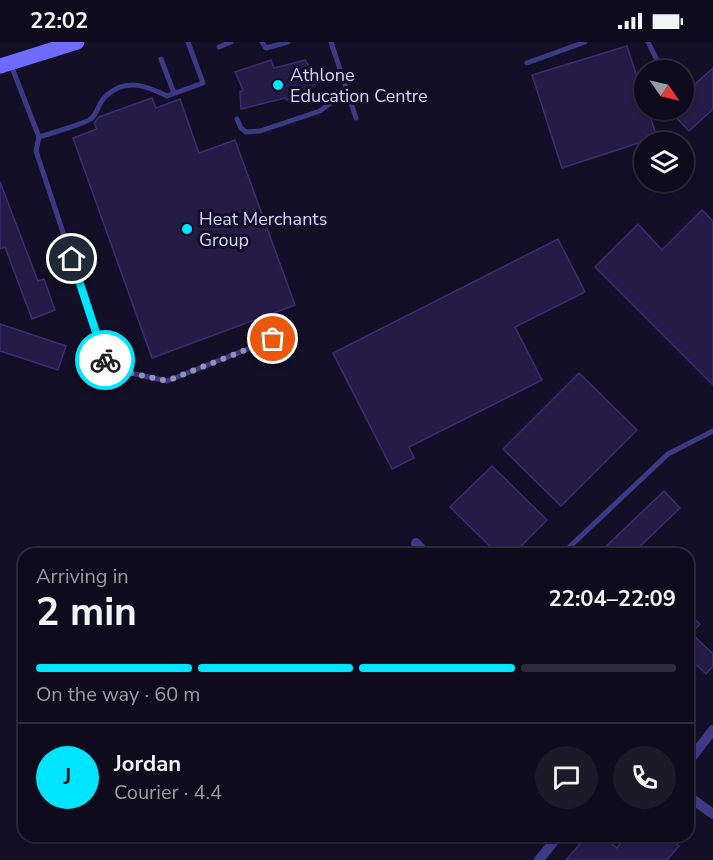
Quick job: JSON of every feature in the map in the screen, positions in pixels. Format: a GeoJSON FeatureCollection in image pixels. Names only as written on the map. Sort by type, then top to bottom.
{"type":"FeatureCollection","features":[{"type":"Feature","properties":{"kind":"street"},"geometry":{"type":"LineString","coordinates":[[5,64],[76,42]]}},
{"type":"Feature","properties":{"kind":"street"},"geometry":{"type":"LineString","coordinates":[[416,543],[421,548]]}},
{"type":"Feature","properties":{"kind":"street"},"geometry":{"type":"LineString","coordinates":[[694,754],[713,730]]}},
{"type":"Feature","properties":{"kind":"street"},"geometry":{"type":"LineString","coordinates":[[694,800],[713,814]]}},
{"type":"Feature","properties":{"kind":"street"},"geometry":{"type":"LineString","coordinates":[[539,860],[553,842]]}},
{"type":"Feature","properties":{"kind":"lane"},"geometry":{"type":"LineString","coordinates":[[39,137],[91,119],[107,95],[122,87],[133,84],[146,86],[167,96],[203,83],[188,42]]}},
{"type":"Feature","properties":{"kind":"lane"},"geometry":{"type":"LineString","coordinates":[[219,47],[231,42]]}},
{"type":"Feature","properties":{"kind":"lane"},"geometry":{"type":"LineString","coordinates":[[262,42],[266,48],[288,42]]}},
{"type":"Feature","properties":{"kind":"lane"},"geometry":{"type":"LineString","coordinates":[[331,42],[356,118]]}},
{"type":"Feature","properties":{"kind":"lane"},"geometry":{"type":"LineString","coordinates":[[527,63],[585,42]]}},
{"type":"Feature","properties":{"kind":"lane"},"geometry":{"type":"LineString","coordinates":[[648,42],[657,60]]}},
{"type":"Feature","properties":{"kind":"lane"},"geometry":{"type":"LineString","coordinates":[[161,59],[174,93]]}},
{"type":"Feature","properties":{"kind":"lane"},"geometry":{"type":"LineString","coordinates":[[5,64],[39,137],[36,151],[108,368],[167,381],[273,339]]}},
{"type":"Feature","properties":{"kind":"lane"},"geometry":{"type":"LineString","coordinates":[[237,119],[241,128],[246,132],[260,131],[320,111],[347,91]]}},
{"type":"Feature","properties":{"kind":"lane"},"geometry":{"type":"LineString","coordinates":[[567,548],[668,454],[713,431]]}},
{"type":"Feature","properties":{"kind":"building"},"geometry":{"type":"Polygon","coordinates":[[[627,46],[634,68],[634,120],[651,120],[655,132],[634,132],[634,145],[562,168],[532,75],[627,46]]]}},
{"type":"Feature","properties":{"kind":"building","name":"Athlone Education Centre"},"geometry":{"type":"Polygon","coordinates":[[[271,60],[274,68],[305,60],[319,82],[310,88],[312,91],[299,98],[297,95],[287,100],[285,98],[241,109],[240,92],[243,90],[235,72],[271,60]]]}},
{"type":"Feature","properties":{"kind":"building"},"geometry":{"type":"Polygon","coordinates":[[[713,68],[713,109],[689,131],[679,120],[694,120],[694,85],[713,68]]]}},
{"type":"Feature","properties":{"kind":"building","name":"Heat Merchants Group"},"geometry":{"type":"Polygon","coordinates":[[[152,98],[156,108],[180,99],[199,153],[235,140],[295,305],[152,358],[73,138],[97,129],[94,123],[99,117],[152,98]]]}},
{"type":"Feature","properties":{"kind":"building"},"geometry":{"type":"Polygon","coordinates":[[[0,182],[38,281],[44,279],[55,310],[32,319],[5,247],[0,249],[0,182]]]}},
{"type":"Feature","properties":{"kind":"building"},"geometry":{"type":"Polygon","coordinates":[[[702,210],[713,221],[713,385],[595,267],[638,224],[662,250],[702,210]]]}},
{"type":"Feature","properties":{"kind":"building"},"geometry":{"type":"Polygon","coordinates":[[[558,239],[585,292],[515,327],[542,380],[409,447],[414,458],[392,469],[333,353],[558,239]]]}},
{"type":"Feature","properties":{"kind":"building"},"geometry":{"type":"Polygon","coordinates":[[[0,324],[66,346],[58,370],[0,351],[0,324]]]}},
{"type":"Feature","properties":{"kind":"building"},"geometry":{"type":"Polygon","coordinates":[[[579,373],[637,430],[561,506],[503,449],[579,373]]]}},
{"type":"Feature","properties":{"kind":"building"},"geometry":{"type":"Polygon","coordinates":[[[492,466],[547,520],[519,548],[492,548],[450,507],[492,466]]]}},
{"type":"Feature","properties":{"kind":"building"},"geometry":{"type":"Polygon","coordinates":[[[664,491],[680,508],[638,548],[604,548],[664,491]]]}},
{"type":"Feature","properties":{"kind":"building"},"geometry":{"type":"Polygon","coordinates":[[[694,618],[700,624],[694,630],[694,618]]]}},
{"type":"Feature","properties":{"kind":"building"},"geometry":{"type":"Polygon","coordinates":[[[694,636],[713,654],[713,666],[706,674],[694,663],[694,636]]]}},
{"type":"Feature","properties":{"kind":"building"},"geometry":{"type":"Polygon","coordinates":[[[582,842],[609,842],[617,848],[622,842],[674,842],[679,846],[667,860],[566,860],[582,842]]]}},
{"type":"Feature","properties":{"kind":"way so far"},"geometry":{"type":"LineString","coordinates":[[105,360],[108,368],[167,381],[273,339]]}},
{"type":"Feature","properties":{"kind":"place","name":"Athlone Education Centre"},"geometry":{"type":"Point","coordinates":[278,85]}},
{"type":"Feature","properties":{"kind":"place","name":"Heat Merchants Group"},"geometry":{"type":"Point","coordinates":[187,229]}},
{"type":"Feature","properties":{"kind":"route"},"geometry":{"type":"LineString","coordinates":[[72,259],[105,360]]}}]}
